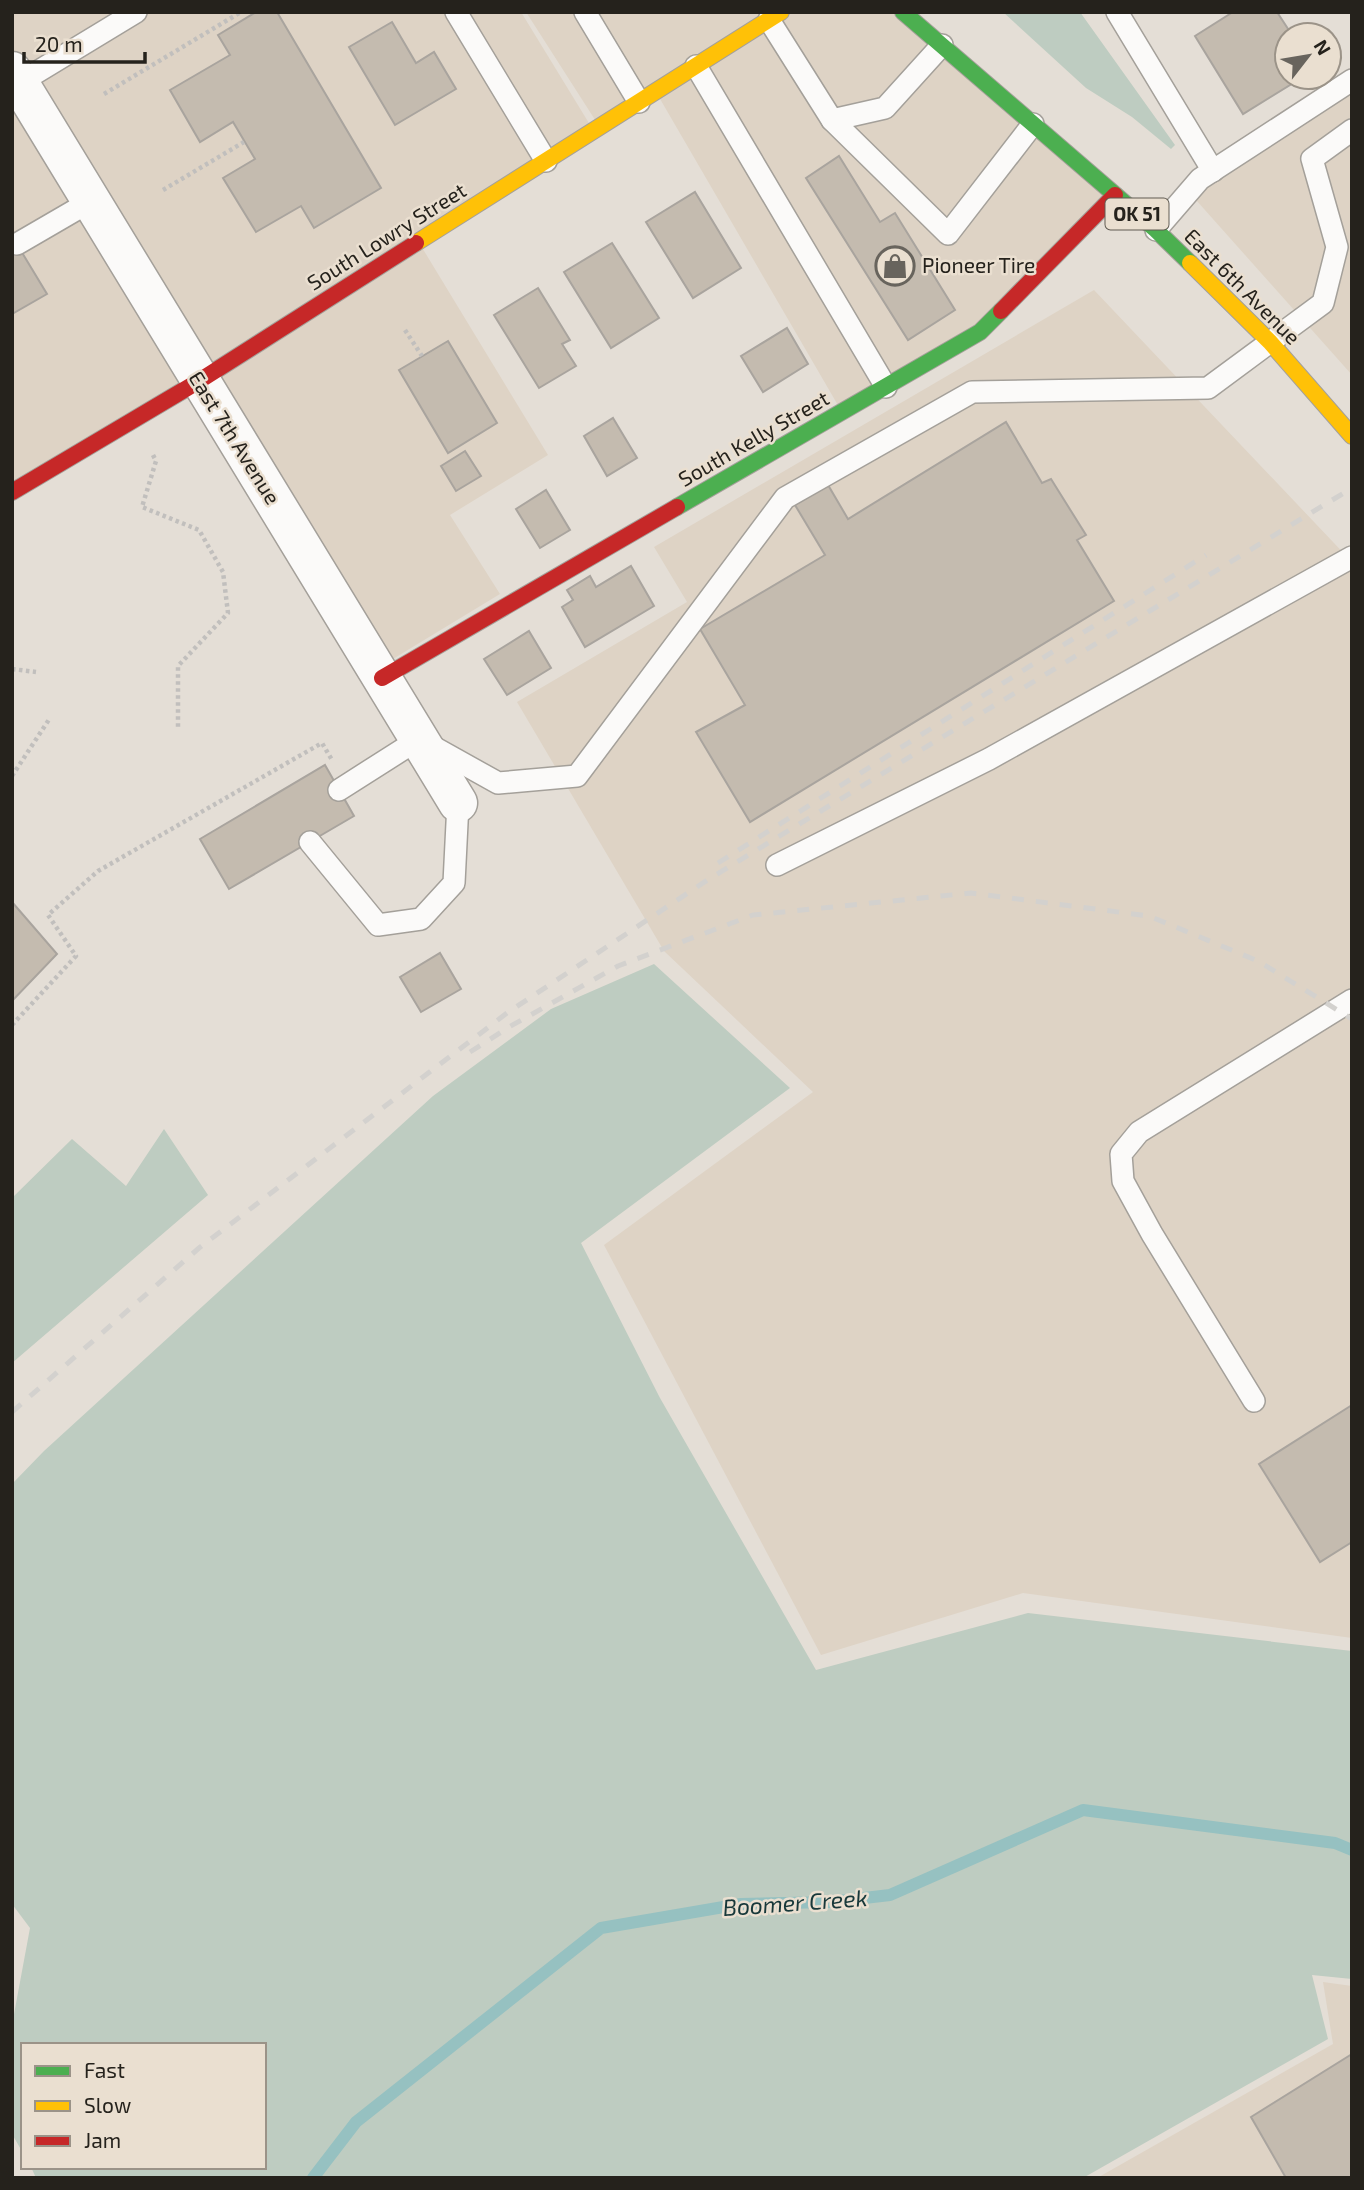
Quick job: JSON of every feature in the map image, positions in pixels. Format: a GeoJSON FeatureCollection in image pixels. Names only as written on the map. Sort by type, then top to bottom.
{"type":"FeatureCollection","features":[{"type":"Feature","properties":{"kind":"main road","name":"East 6th Avenue"},"geometry":{"type":"LineString","coordinates":[[903,12],[1156,230],[1270,342],[1352,436]]}},
{"type":"Feature","properties":{"kind":"main road","name":"South Lowry Street"},"geometry":{"type":"LineString","coordinates":[[12,492],[199,381],[775,16]]}},
{"type":"Feature","properties":{"kind":"main road","name":"South Kelly Street"},"geometry":{"type":"LineString","coordinates":[[382,678],[980,332],[1115,195]]}},
{"type":"Feature","properties":{"kind":"street","name":"East 7th Avenue"},"geometry":{"type":"LineString","coordinates":[[16,77],[458,803]]}},
{"type":"Feature","properties":{"kind":"lane"},"geometry":{"type":"LineString","coordinates":[[16,77],[136,12]]}},
{"type":"Feature","properties":{"kind":"lane"},"geometry":{"type":"LineString","coordinates":[[456,12],[546,161]]}},
{"type":"Feature","properties":{"kind":"lane"},"geometry":{"type":"LineString","coordinates":[[585,12],[639,102]]}},
{"type":"Feature","properties":{"kind":"lane"},"geometry":{"type":"LineString","coordinates":[[1116,12],[1213,171]]}},
{"type":"Feature","properties":{"kind":"lane"},"geometry":{"type":"LineString","coordinates":[[775,16],[832,120],[948,234],[1033,124]]}},
{"type":"Feature","properties":{"kind":"lane"},"geometry":{"type":"LineString","coordinates":[[832,120],[885,108],[942,45]]}},
{"type":"Feature","properties":{"kind":"lane"},"geometry":{"type":"LineString","coordinates":[[696,66],[886,387]]}},
{"type":"Feature","properties":{"kind":"lane"},"geometry":{"type":"LineString","coordinates":[[1156,230],[1200,179],[1352,80]]}},
{"type":"Feature","properties":{"kind":"lane"},"geometry":{"type":"LineString","coordinates":[[343,788],[419,738],[498,783],[577,776],[785,498],[972,392],[1208,388],[1323,303],[1337,247],[1312,159],[1352,130]]}},
{"type":"Feature","properties":{"kind":"lane"},"geometry":{"type":"LineString","coordinates":[[17,244],[91,201]]}},
{"type":"Feature","properties":{"kind":"lane"},"geometry":{"type":"LineString","coordinates":[[777,865],[989,759],[1352,557]]}},
{"type":"Feature","properties":{"kind":"lane"},"geometry":{"type":"LineString","coordinates":[[310,842],[378,925],[421,919],[454,883],[458,803]]}},
{"type":"Feature","properties":{"kind":"lane"},"geometry":{"type":"LineString","coordinates":[[1254,1401],[1152,1234],[1123,1181],[1121,1154],[1139,1132],[1352,1000]]}},
{"type":"Feature","properties":{"kind":"path"},"geometry":{"type":"LineString","coordinates":[[104,94],[241,12]]}},
{"type":"Feature","properties":{"kind":"path"},"geometry":{"type":"LineString","coordinates":[[163,190],[244,142]]}},
{"type":"Feature","properties":{"kind":"path"},"geometry":{"type":"LineString","coordinates":[[405,330],[422,356]]}},
{"type":"Feature","properties":{"kind":"path"},"geometry":{"type":"LineString","coordinates":[[153,455],[156,461],[142,507],[199,530],[223,572],[229,613],[178,666],[178,730]]}},
{"type":"Feature","properties":{"kind":"path"},"geometry":{"type":"LineString","coordinates":[[12,669],[36,672]]}},
{"type":"Feature","properties":{"kind":"path"},"geometry":{"type":"LineString","coordinates":[[12,776],[50,718]]}},
{"type":"Feature","properties":{"kind":"path"},"geometry":{"type":"LineString","coordinates":[[12,1025],[76,956],[48,915],[98,871],[322,743],[343,788]]}},
{"type":"Feature","properties":{"kind":"shaded area"},"geometry":{"type":"Polygon","coordinates":[[[12,12],[136,12],[20,83],[199,378],[12,491],[12,12]]]}},
{"type":"Feature","properties":{"kind":"shaded area"},"geometry":{"type":"Polygon","coordinates":[[[142,12],[521,12],[595,133],[418,241],[548,455],[450,515],[500,594],[378,668],[23,85],[142,12]]]}},
{"type":"Feature","properties":{"kind":"shaded area"},"geometry":{"type":"Polygon","coordinates":[[[526,12],[901,12],[1111,195],[976,328],[839,407],[656,92],[599,126],[526,12]]]}},
{"type":"Feature","properties":{"kind":"shaded area"},"geometry":{"type":"Polygon","coordinates":[[[1003,12],[1080,12],[1175,145],[1171,149],[1132,117],[1086,88],[1003,12]]]}},
{"type":"Feature","properties":{"kind":"shaded area"},"geometry":{"type":"Polygon","coordinates":[[[1352,86],[1352,375],[1188,191],[1352,86]]]}},
{"type":"Feature","properties":{"kind":"shaded area"},"geometry":{"type":"Polygon","coordinates":[[[1094,290],[1352,562],[1352,1638],[1023,1593],[821,1655],[604,1245],[813,1092],[664,951],[517,702],[687,602],[654,547],[1094,290]]]}},
{"type":"Feature","properties":{"kind":"shaded area"},"geometry":{"type":"Polygon","coordinates":[[[654,964],[790,1088],[581,1243],[660,1398],[816,1670],[1028,1613],[1352,1651],[1352,1979],[1312,1975],[1328,2039],[1083,2178],[36,2178],[32,2169],[266,2169],[266,2043],[21,2043],[21,2150],[12,2134],[12,2025],[30,1928],[12,1904],[12,1484],[44,1451],[433,1096],[551,1009],[654,964]]]}},
{"type":"Feature","properties":{"kind":"shaded area"},"geometry":{"type":"Polygon","coordinates":[[[164,1129],[208,1195],[12,1363],[12,1198],[72,1139],[126,1186],[164,1129]]]}},
{"type":"Feature","properties":{"kind":"shaded area"},"geometry":{"type":"Polygon","coordinates":[[[1323,1982],[1352,1986],[1352,2178],[1097,2178],[1333,2044],[1323,1982]]]}},
{"type":"Feature","properties":{"kind":"building"},"geometry":{"type":"Polygon","coordinates":[[[256,12],[277,12],[381,188],[314,228],[301,206],[256,232],[223,178],[255,159],[233,122],[200,142],[170,90],[230,55],[218,35],[256,12]]]}},
{"type":"Feature","properties":{"kind":"building"},"geometry":{"type":"Polygon","coordinates":[[[1233,12],[1277,12],[1283,21],[1273,21],[1273,91],[1280,91],[1243,114],[1195,36],[1233,12]]]}},
{"type":"Feature","properties":{"kind":"building"},"geometry":{"type":"Polygon","coordinates":[[[392,22],[416,63],[434,52],[456,89],[395,125],[349,47],[392,22]]]}},
{"type":"Feature","properties":{"kind":"building","name":"Pioneer Tire"},"geometry":{"type":"Polygon","coordinates":[[[839,156],[880,222],[895,213],[955,310],[908,340],[806,178],[839,156]]]}},
{"type":"Feature","properties":{"kind":"building"},"geometry":{"type":"Polygon","coordinates":[[[695,192],[741,268],[693,298],[646,222],[695,192]]]}},
{"type":"Feature","properties":{"kind":"building"},"geometry":{"type":"Polygon","coordinates":[[[12,236],[47,294],[12,314],[12,236]]]}},
{"type":"Feature","properties":{"kind":"building"},"geometry":{"type":"Polygon","coordinates":[[[612,243],[659,318],[611,348],[564,272],[612,243]]]}},
{"type":"Feature","properties":{"kind":"building"},"geometry":{"type":"Polygon","coordinates":[[[538,288],[570,340],[562,344],[576,366],[539,388],[494,315],[538,288]]]}},
{"type":"Feature","properties":{"kind":"building"},"geometry":{"type":"Polygon","coordinates":[[[787,328],[808,364],[763,392],[741,356],[787,328]]]}},
{"type":"Feature","properties":{"kind":"building"},"geometry":{"type":"Polygon","coordinates":[[[448,341],[497,423],[448,453],[399,370],[448,341]]]}},
{"type":"Feature","properties":{"kind":"building"},"geometry":{"type":"Polygon","coordinates":[[[613,418],[637,458],[607,476],[584,436],[613,418]]]}},
{"type":"Feature","properties":{"kind":"building"},"geometry":{"type":"Polygon","coordinates":[[[1006,422],[1042,483],[1051,479],[1086,535],[1077,540],[1114,601],[750,822],[696,732],[745,705],[700,629],[825,555],[795,505],[828,485],[848,519],[1006,422]]]}},
{"type":"Feature","properties":{"kind":"building"},"geometry":{"type":"Polygon","coordinates":[[[465,451],[481,476],[456,491],[441,466],[465,451]]]}},
{"type":"Feature","properties":{"kind":"building"},"geometry":{"type":"Polygon","coordinates":[[[546,490],[570,530],[540,548],[516,509],[546,490]]]}},
{"type":"Feature","properties":{"kind":"building"},"geometry":{"type":"Polygon","coordinates":[[[631,566],[654,606],[585,647],[562,607],[573,600],[567,590],[590,576],[596,587],[631,566]]]}},
{"type":"Feature","properties":{"kind":"building"},"geometry":{"type":"Polygon","coordinates":[[[529,631],[551,668],[507,695],[484,659],[529,631]]]}},
{"type":"Feature","properties":{"kind":"building"},"geometry":{"type":"Polygon","coordinates":[[[325,765],[354,816],[229,889],[200,839],[325,765]]]}},
{"type":"Feature","properties":{"kind":"building"},"geometry":{"type":"Polygon","coordinates":[[[12,902],[57,954],[12,1001],[12,902]]]}},
{"type":"Feature","properties":{"kind":"building"},"geometry":{"type":"Polygon","coordinates":[[[440,953],[461,989],[421,1012],[400,977],[440,953]]]}},
{"type":"Feature","properties":{"kind":"building"},"geometry":{"type":"Polygon","coordinates":[[[1352,1405],[1352,1542],[1320,1562],[1259,1464],[1352,1405]]]}},
{"type":"Feature","properties":{"kind":"building"},"geometry":{"type":"Polygon","coordinates":[[[1352,2054],[1352,2178],[1286,2178],[1251,2117],[1352,2054]]]}},
{"type":"Feature","properties":{"kind":"waterway","name":"Boomer Creek"},"geometry":{"type":"LineString","coordinates":[[313,2178],[356,2122],[601,1928],[741,1904],[830,1902],[890,1895],[1083,1810],[1335,1843],[1352,1850]]}},
{"type":"Feature","properties":{"kind":"railway"},"geometry":{"type":"LineString","coordinates":[[12,1412],[199,1248],[507,1013],[709,879],[1352,488]]}},
{"type":"Feature","properties":{"kind":"railway"},"geometry":{"type":"LineString","coordinates":[[718,863],[1206,555]]}},
{"type":"Feature","properties":{"kind":"railway"},"geometry":{"type":"LineString","coordinates":[[470,1052],[618,966],[753,915],[971,893],[1149,916],[1258,961],[1352,1019]]}},
{"type":"Feature","properties":{"kind":"traffic: fast"},"geometry":{"type":"LineString","coordinates":[[903,12],[1156,230],[1190,263]]}},
{"type":"Feature","properties":{"kind":"traffic: fast"},"geometry":{"type":"LineString","coordinates":[[677,507],[980,332],[1001,311]]}},
{"type":"Feature","properties":{"kind":"traffic: slow"},"geometry":{"type":"LineString","coordinates":[[416,243],[781,12]]}},
{"type":"Feature","properties":{"kind":"traffic: slow"},"geometry":{"type":"LineString","coordinates":[[1190,263],[1270,342],[1352,436]]}},
{"type":"Feature","properties":{"kind":"traffic: jam"},"geometry":{"type":"LineString","coordinates":[[1001,311],[1115,195]]}},
{"type":"Feature","properties":{"kind":"traffic: jam"},"geometry":{"type":"LineString","coordinates":[[12,492],[199,381],[416,243]]}},
{"type":"Feature","properties":{"kind":"traffic: jam"},"geometry":{"type":"LineString","coordinates":[[382,678],[677,507]]}},
{"type":"Feature","properties":{"kind":"place","name":"Pioneer Tire"},"geometry":{"type":"Point","coordinates":[895,266]}}]}
